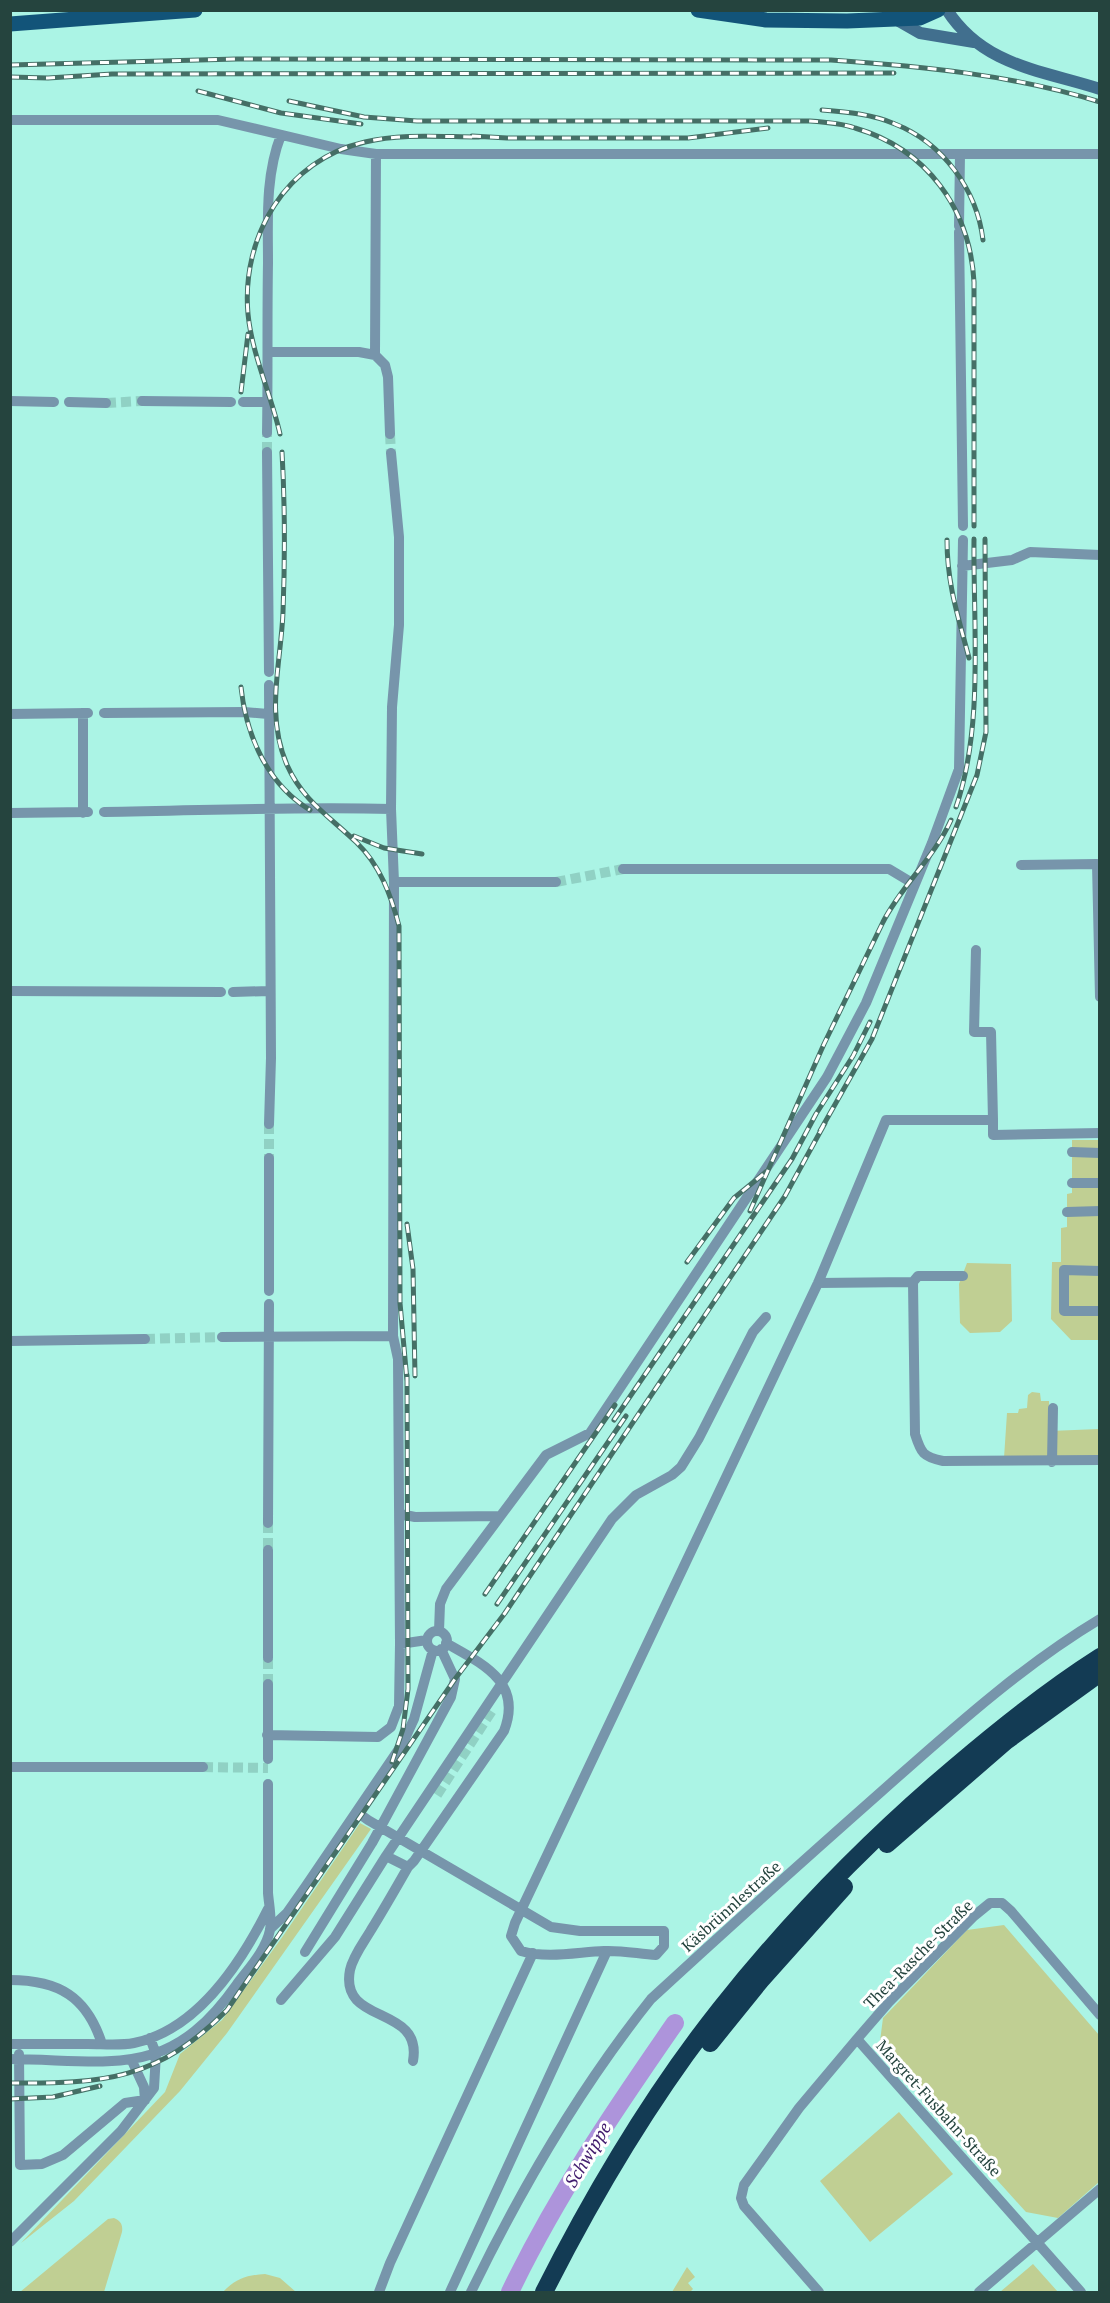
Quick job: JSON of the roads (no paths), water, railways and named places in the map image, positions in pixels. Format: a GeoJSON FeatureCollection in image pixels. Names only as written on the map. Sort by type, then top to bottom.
{"type":"FeatureCollection","features":[{"type":"Feature","properties":{"kind":"highway"},"geometry":{"type":"LineString","coordinates":[[544,2292],[578,2227],[645,2114],[722,2007],[756,1966],[808,1907],[924,1792],[1027,1707],[1100,1657]]}},
{"type":"Feature","properties":{"kind":"highway"},"geometry":{"type":"LineString","coordinates":[[556,2292],[604,2205],[648,2133],[694,2064],[760,1981],[853,1878],[893,1839],[1039,1716],[1100,1673]]}},
{"type":"Feature","properties":{"kind":"highway"},"geometry":{"type":"LineString","coordinates":[[1039,1716],[1100,1681]]}},
{"type":"Feature","properties":{"kind":"main road"},"geometry":{"type":"LineString","coordinates":[[10,24],[92,14],[195,10]]}},
{"type":"Feature","properties":{"kind":"main road"},"geometry":{"type":"LineString","coordinates":[[698,10],[777,20],[899,21],[920,18],[938,10]]}},
{"type":"Feature","properties":{"kind":"main road"},"geometry":{"type":"LineString","coordinates":[[948,10],[958,26],[990,54],[1100,88]]}},
{"type":"Feature","properties":{"kind":"main road"},"geometry":{"type":"LineString","coordinates":[[899,21],[921,33],[974,42]]}},
{"type":"Feature","properties":{"kind":"street"},"geometry":{"type":"LineString","coordinates":[[10,120],[218,120],[341,149],[376,154],[1100,154]]}},
{"type":"Feature","properties":{"kind":"street"},"geometry":{"type":"LineString","coordinates":[[267,433],[270,172],[280,135]]}},
{"type":"Feature","properties":{"kind":"street"},"geometry":{"type":"LineString","coordinates":[[375,355],[376,154]]}},
{"type":"Feature","properties":{"kind":"street"},"geometry":{"type":"LineString","coordinates":[[960,154],[963,526]]}},
{"type":"Feature","properties":{"kind":"street"},"geometry":{"type":"LineString","coordinates":[[268,352],[359,352],[375,355],[384,365],[388,377],[390,434]]}},
{"type":"Feature","properties":{"kind":"street"},"geometry":{"type":"LineString","coordinates":[[10,401],[54,402]]}},
{"type":"Feature","properties":{"kind":"street"},"geometry":{"type":"LineString","coordinates":[[142,401],[231,402]]}},
{"type":"Feature","properties":{"kind":"street"},"geometry":{"type":"LineString","coordinates":[[69,402],[106,403]]}},
{"type":"Feature","properties":{"kind":"street"},"geometry":{"type":"LineString","coordinates":[[243,402],[268,402]]}},
{"type":"Feature","properties":{"kind":"street"},"geometry":{"type":"LineString","coordinates":[[267,452],[269,672]]}},
{"type":"Feature","properties":{"kind":"street"},"geometry":{"type":"LineString","coordinates":[[267,1735],[378,1737],[391,1727],[399,1707],[400,1514],[398,1359],[393,1336],[394,882],[391,809],[392,707],[399,625],[399,548],[391,453]]}},
{"type":"Feature","properties":{"kind":"street"},"geometry":{"type":"LineString","coordinates":[[439,1631],[440,1604],[446,1589],[546,1455],[590,1432],[827,1077],[866,1003],[932,843],[959,769],[963,540]]}},
{"type":"Feature","properties":{"kind":"street"},"geometry":{"type":"LineString","coordinates":[[962,566],[1012,560],[1030,552],[1100,555]]}},
{"type":"Feature","properties":{"kind":"street"},"geometry":{"type":"LineString","coordinates":[[268,685],[271,1058],[269,1124]]}},
{"type":"Feature","properties":{"kind":"street"},"geometry":{"type":"LineString","coordinates":[[104,713],[243,712],[268,714]]}},
{"type":"Feature","properties":{"kind":"street"},"geometry":{"type":"LineString","coordinates":[[10,714],[86,713],[86,812],[10,813]]}},
{"type":"Feature","properties":{"kind":"street"},"geometry":{"type":"LineString","coordinates":[[104,812],[268,810],[315,807],[391,809]]}},
{"type":"Feature","properties":{"kind":"street"},"geometry":{"type":"LineString","coordinates":[[1022,865],[1097,864],[1100,997]]}},
{"type":"Feature","properties":{"kind":"street"},"geometry":{"type":"LineString","coordinates":[[623,869],[889,869],[914,884]]}},
{"type":"Feature","properties":{"kind":"street"},"geometry":{"type":"LineString","coordinates":[[394,882],[556,882]]}},
{"type":"Feature","properties":{"kind":"street"},"geometry":{"type":"LineString","coordinates":[[976,950],[974,1032],[991,1032],[993,1135],[1100,1133]]}},
{"type":"Feature","properties":{"kind":"street"},"geometry":{"type":"LineString","coordinates":[[10,991],[269,991]]}},
{"type":"Feature","properties":{"kind":"street"},"geometry":{"type":"LineString","coordinates":[[357,1812],[368,1820],[551,1928],[580,1931],[664,1931],[664,1946],[656,1955],[607,1950],[566,1954],[533,1953],[521,1951],[512,1936],[515,1923],[818,1283],[885,1120],[993,1120]]}},
{"type":"Feature","properties":{"kind":"street"},"geometry":{"type":"LineString","coordinates":[[1072,1152],[1100,1153]]}},
{"type":"Feature","properties":{"kind":"street"},"geometry":{"type":"LineString","coordinates":[[269,1158],[269,1291]]}},
{"type":"Feature","properties":{"kind":"street"},"geometry":{"type":"LineString","coordinates":[[1072,1183],[1100,1183]]}},
{"type":"Feature","properties":{"kind":"street"},"geometry":{"type":"LineString","coordinates":[[1066,1212],[1100,1211]]}},
{"type":"Feature","properties":{"kind":"street"},"geometry":{"type":"LineString","coordinates":[[1100,1271],[1064,1270],[1064,1311],[1100,1311]]}},
{"type":"Feature","properties":{"kind":"street"},"geometry":{"type":"LineString","coordinates":[[963,1276],[918,1276],[913,1282],[915,1434],[920,1451],[931,1458],[943,1461],[1100,1460]]}},
{"type":"Feature","properties":{"kind":"street"},"geometry":{"type":"LineString","coordinates":[[818,1283],[913,1282]]}},
{"type":"Feature","properties":{"kind":"street"},"geometry":{"type":"LineString","coordinates":[[268,1523],[269,1304]]}},
{"type":"Feature","properties":{"kind":"street"},"geometry":{"type":"LineString","coordinates":[[281,2000],[335,1937],[386,1856],[612,1519],[626,1503],[681,1467],[699,1438],[753,1332],[766,1317]]}},
{"type":"Feature","properties":{"kind":"street"},"geometry":{"type":"LineString","coordinates":[[222,1337],[393,1336]]}},
{"type":"Feature","properties":{"kind":"street"},"geometry":{"type":"LineString","coordinates":[[10,1341],[145,1339]]}},
{"type":"Feature","properties":{"kind":"street"},"geometry":{"type":"LineString","coordinates":[[1052,1462],[1053,1408]]}},
{"type":"Feature","properties":{"kind":"street"},"geometry":{"type":"LineString","coordinates":[[400,1514],[414,1517],[499,1516]]}},
{"type":"Feature","properties":{"kind":"street"},"geometry":{"type":"LineString","coordinates":[[268,1550],[268,1659]]}},
{"type":"Feature","properties":{"kind":"street","name":"Käsbrünnlestraße"},"geometry":{"type":"LineString","coordinates":[[471,2292],[568,2114],[616,2042],[651,1999],[947,1733],[1059,1643],[1100,1619]]}},
{"type":"Feature","properties":{"kind":"street"},"geometry":{"type":"LineString","coordinates":[[15,2059],[132,2061],[156,2054],[189,2036],[207,2022],[222,2006],[261,1952],[270,1929],[287,1913],[357,1812],[406,1735],[440,1648],[444,1635],[439,1631],[432,1632],[427,1640],[428,1646],[440,1648],[487,1667],[495,1673],[508,1698],[510,1715],[504,1731],[414,1861],[408,1866],[357,1954],[350,1971],[351,1989],[358,2003],[406,2028],[415,2049],[413,2061]]}},
{"type":"Feature","properties":{"kind":"street"},"geometry":{"type":"LineString","coordinates":[[400,1644],[427,1640]]}},
{"type":"Feature","properties":{"kind":"street"},"geometry":{"type":"LineString","coordinates":[[305,1952],[372,1842],[451,1697],[455,1679],[440,1648]]}},
{"type":"Feature","properties":{"kind":"street"},"geometry":{"type":"LineString","coordinates":[[268,1684],[268,1759]]}},
{"type":"Feature","properties":{"kind":"street"},"geometry":{"type":"LineString","coordinates":[[10,1767],[203,1767]]}},
{"type":"Feature","properties":{"kind":"street"},"geometry":{"type":"LineString","coordinates":[[268,1784],[270,1929]]}},
{"type":"Feature","properties":{"kind":"street"},"geometry":{"type":"LineString","coordinates":[[407,1826],[418,1818],[437,1795]]}},
{"type":"Feature","properties":{"kind":"street"},"geometry":{"type":"LineString","coordinates":[[386,1856],[408,1866]]}},
{"type":"Feature","properties":{"kind":"street","name":"Thea-Rasche-Straße"},"geometry":{"type":"LineString","coordinates":[[857,2038],[974,1916],[990,1903],[996,1902],[1002,1903],[1011,1911],[1100,2015]]}},
{"type":"Feature","properties":{"kind":"street"},"geometry":{"type":"LineString","coordinates":[[145,2100],[125,2103],[63,2155],[42,2164],[20,2165],[15,2044],[133,2043],[150,2038],[184,2020],[203,2004],[238,1959],[257,1931],[268,1909]]}},
{"type":"Feature","properties":{"kind":"street"},"geometry":{"type":"LineString","coordinates":[[450,2292],[607,1950]]}},
{"type":"Feature","properties":{"kind":"street"},"geometry":{"type":"LineString","coordinates":[[380,2292],[383,2279],[533,1953]]}},
{"type":"Feature","properties":{"kind":"street"},"geometry":{"type":"LineString","coordinates":[[10,1980],[42,1982],[56,1987],[82,2004],[96,2025],[102,2044]]}},
{"type":"Feature","properties":{"kind":"street"},"geometry":{"type":"LineString","coordinates":[[10,2242],[121,2131],[154,2088],[156,2054],[150,2038]]}},
{"type":"Feature","properties":{"kind":"street","name":"Margret-Fusbahn-Straße"},"geometry":{"type":"LineString","coordinates":[[819,2292],[744,2206],[741,2198],[744,2185],[799,2108],[857,2038],[1081,2292]]}},
{"type":"Feature","properties":{"kind":"street"},"geometry":{"type":"LineString","coordinates":[[132,2061],[144,2087],[145,2100]]}},
{"type":"Feature","properties":{"kind":"street"},"geometry":{"type":"LineString","coordinates":[[979,2292],[1100,2188]]}},
{"type":"Feature","properties":{"kind":"waterway","name":"Schwippe"},"geometry":{"type":"LineString","coordinates":[[510,2292],[566,2188],[608,2121],[675,2023]]}},
{"type":"Feature","properties":{"kind":"tunnel"},"geometry":{"type":"LineString","coordinates":[[106,403],[142,401]]}},
{"type":"Feature","properties":{"kind":"tunnel"},"geometry":{"type":"LineString","coordinates":[[267,433],[267,452]]}},
{"type":"Feature","properties":{"kind":"tunnel"},"geometry":{"type":"LineString","coordinates":[[390,434],[391,453]]}},
{"type":"Feature","properties":{"kind":"tunnel"},"geometry":{"type":"LineString","coordinates":[[556,882],[623,869]]}},
{"type":"Feature","properties":{"kind":"tunnel"},"geometry":{"type":"LineString","coordinates":[[269,1124],[269,1158]]}},
{"type":"Feature","properties":{"kind":"tunnel"},"geometry":{"type":"LineString","coordinates":[[145,1339],[222,1337]]}},
{"type":"Feature","properties":{"kind":"tunnel"},"geometry":{"type":"LineString","coordinates":[[268,1523],[268,1550]]}},
{"type":"Feature","properties":{"kind":"tunnel"},"geometry":{"type":"LineString","coordinates":[[268,1658],[268,1684]]}},
{"type":"Feature","properties":{"kind":"tunnel"},"geometry":{"type":"LineString","coordinates":[[437,1795],[493,1709]]}},
{"type":"Feature","properties":{"kind":"tunnel"},"geometry":{"type":"LineString","coordinates":[[203,1767],[268,1768]]}},
{"type":"Feature","properties":{"kind":"railway"},"geometry":{"type":"LineString","coordinates":[[10,65],[237,59],[831,60],[898,65],[1001,78],[1100,102]]}},
{"type":"Feature","properties":{"kind":"railway"},"geometry":{"type":"LineString","coordinates":[[10,77],[48,78],[112,74],[894,73]]}},
{"type":"Feature","properties":{"kind":"railway"},"geometry":{"type":"LineString","coordinates":[[198,91],[281,113],[361,124]]}},
{"type":"Feature","properties":{"kind":"railway"},"geometry":{"type":"LineString","coordinates":[[289,101],[364,117],[417,121],[809,121],[855,128],[881,138],[903,151],[923,167],[954,207],[971,255],[974,282],[974,526]]}},
{"type":"Feature","properties":{"kind":"railway"},"geometry":{"type":"LineString","coordinates":[[822,110],[877,118],[912,132],[928,143],[955,170],[965,186],[973,203],[983,240]]}},
{"type":"Feature","properties":{"kind":"railway"},"geometry":{"type":"LineString","coordinates":[[472,136],[688,138],[768,128]]}},
{"type":"Feature","properties":{"kind":"railway"},"geometry":{"type":"LineString","coordinates":[[280,434],[253,344],[248,314],[248,285],[252,257],[261,230],[274,206],[291,184],[312,166],[337,151],[365,142],[393,137],[479,137]]}},
{"type":"Feature","properties":{"kind":"railway"},"geometry":{"type":"LineString","coordinates":[[241,392],[248,334]]}},
{"type":"Feature","properties":{"kind":"railway"},"geometry":{"type":"LineString","coordinates":[[282,452],[284,592],[276,689],[280,746],[293,778],[301,789],[372,860],[388,892],[399,926],[400,1303],[407,1381]]}},
{"type":"Feature","properties":{"kind":"railway"},"geometry":{"type":"LineString","coordinates":[[956,807],[965,776],[974,710],[974,539]]}},
{"type":"Feature","properties":{"kind":"railway"},"geometry":{"type":"LineString","coordinates":[[820,1131],[872,1039],[977,775],[986,732],[985,539]]}},
{"type":"Feature","properties":{"kind":"railway"},"geometry":{"type":"LineString","coordinates":[[947,540],[951,586],[969,658]]}},
{"type":"Feature","properties":{"kind":"railway"},"geometry":{"type":"LineString","coordinates":[[241,687],[248,723],[261,757],[282,787],[310,810]]}},
{"type":"Feature","properties":{"kind":"railway"},"geometry":{"type":"LineString","coordinates":[[750,1211],[824,1044],[883,922],[899,896],[936,847],[951,820]]}},
{"type":"Feature","properties":{"kind":"railway"},"geometry":{"type":"LineString","coordinates":[[354,836],[384,848],[422,854]]}},
{"type":"Feature","properties":{"kind":"railway"},"geometry":{"type":"LineString","coordinates":[[614,1420],[792,1159],[816,1114],[853,1056],[870,1022]]}},
{"type":"Feature","properties":{"kind":"railway"},"geometry":{"type":"LineString","coordinates":[[10,2083],[74,2082],[128,2073],[153,2064],[177,2051],[202,2033],[227,2010],[455,1679],[505,1613],[785,1196],[825,1123]]}},
{"type":"Feature","properties":{"kind":"railway"},"geometry":{"type":"LineString","coordinates":[[687,1262],[734,1198],[767,1171]]}},
{"type":"Feature","properties":{"kind":"railway"},"geometry":{"type":"LineString","coordinates":[[407,1224],[413,1269],[415,1376]]}},
{"type":"Feature","properties":{"kind":"railway"},"geometry":{"type":"LineString","coordinates":[[392,1762],[403,1729],[408,1689],[407,1375]]}},
{"type":"Feature","properties":{"kind":"railway"},"geometry":{"type":"LineString","coordinates":[[485,1594],[615,1405]]}},
{"type":"Feature","properties":{"kind":"railway"},"geometry":{"type":"LineString","coordinates":[[497,1604],[626,1416]]}},
{"type":"Feature","properties":{"kind":"railway"},"geometry":{"type":"LineString","coordinates":[[10,2099],[53,2097],[100,2086]]}}]}
